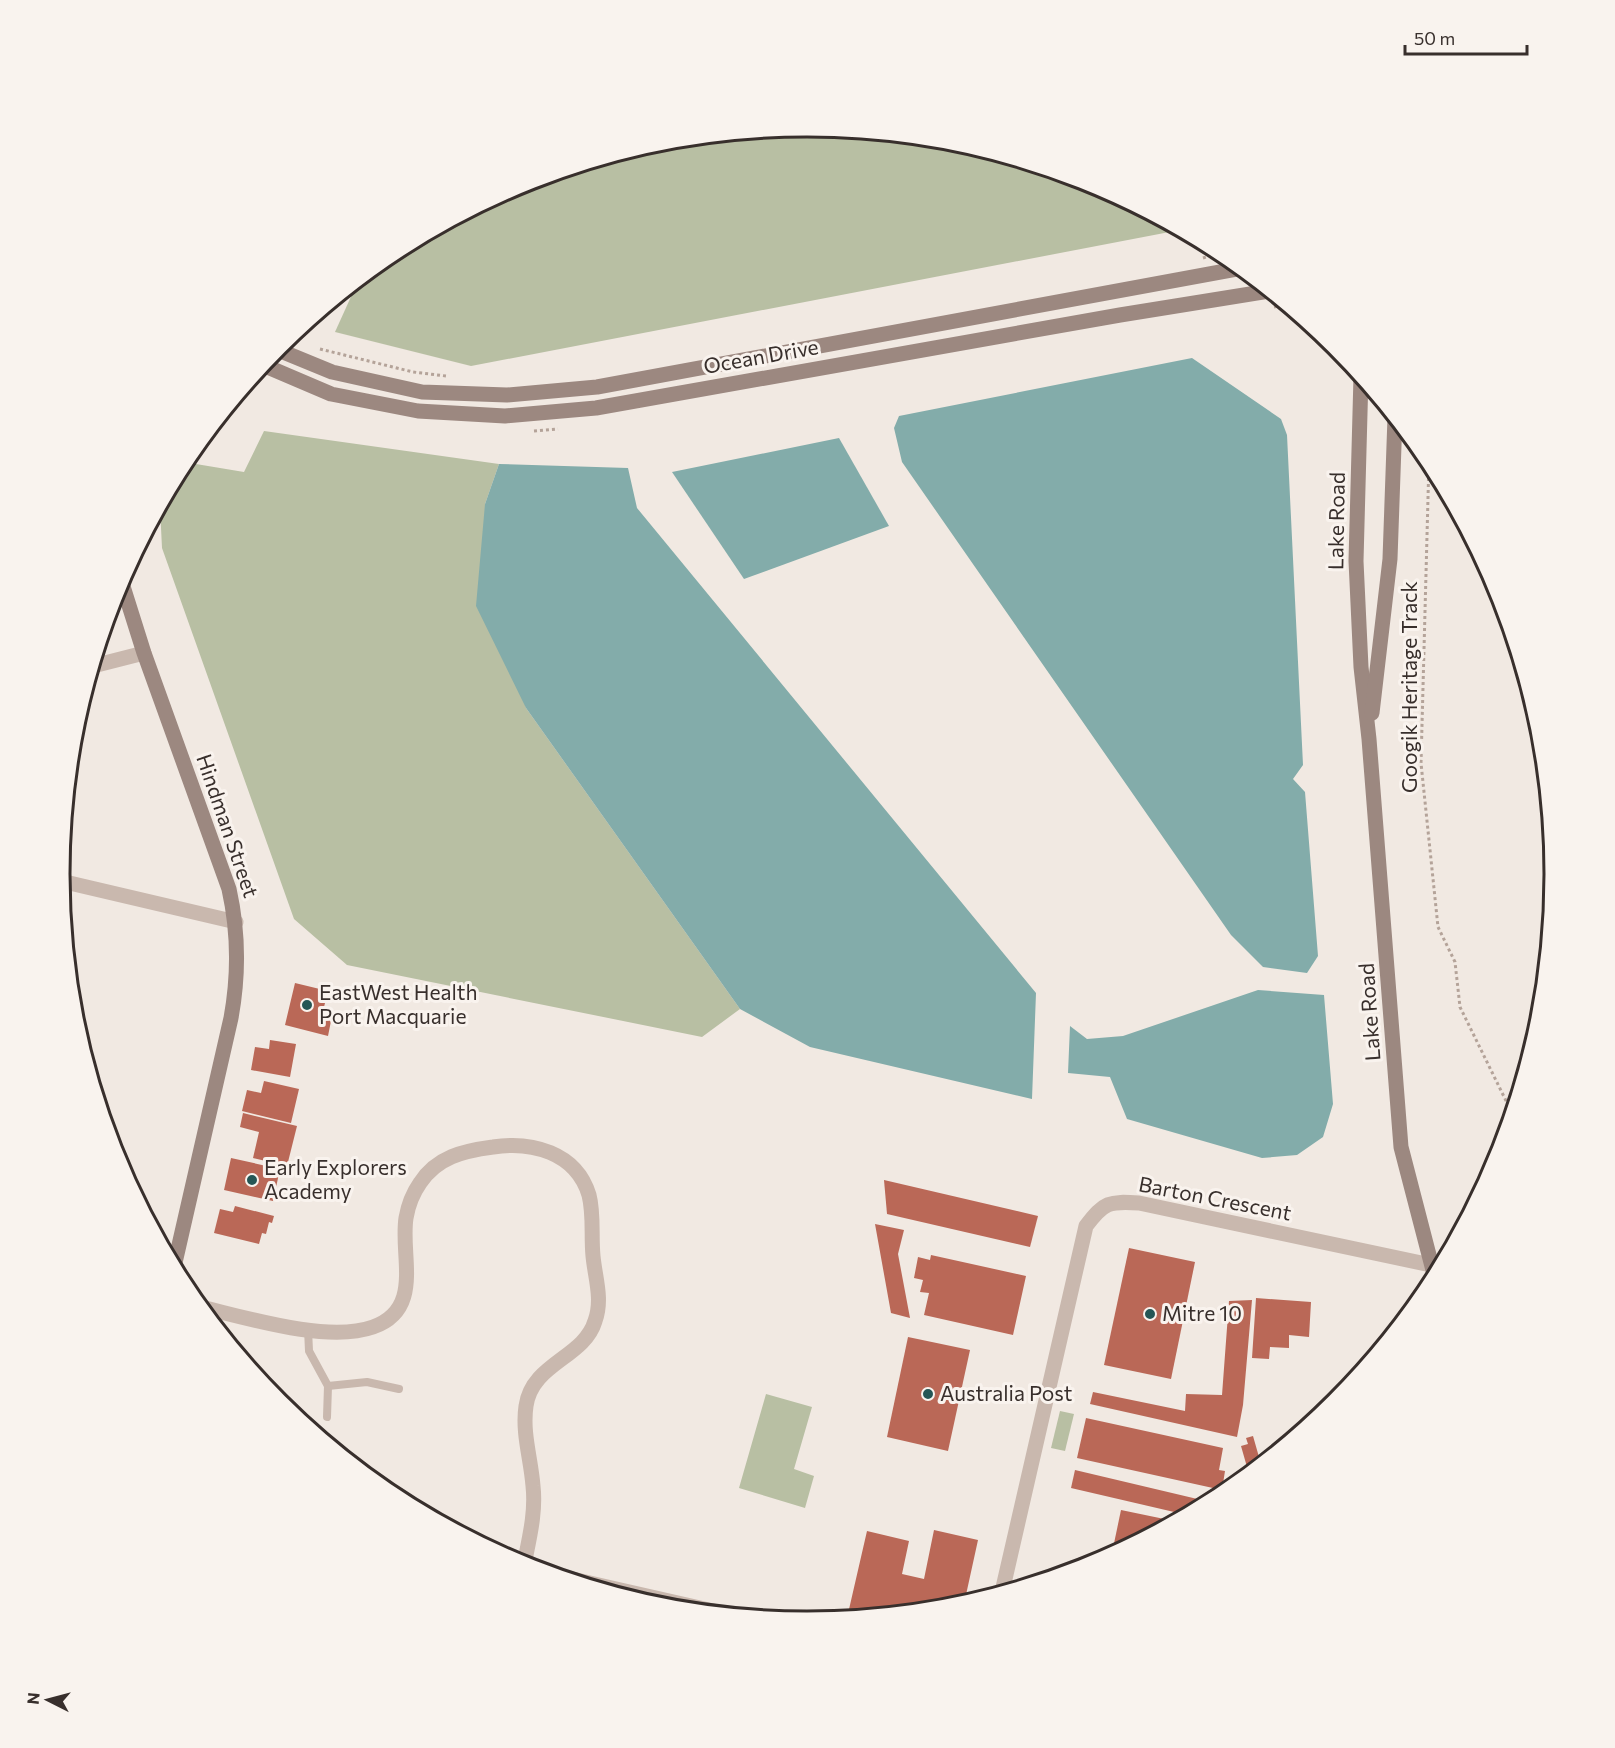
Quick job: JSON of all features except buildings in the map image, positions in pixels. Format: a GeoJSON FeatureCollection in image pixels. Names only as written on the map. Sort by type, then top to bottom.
{"type":"FeatureCollection","features":[{"type":"Feature","properties":{"kind":"main road","name":"Ocean Drive"},"geometry":{"type":"LineString","coordinates":[[286,353],[332,372],[422,392],[538,394],[597,387],[1230,270]]}},
{"type":"Feature","properties":{"kind":"main road","name":"Ocean Drive"},"geometry":{"type":"LineString","coordinates":[[271,368],[331,393],[418,411],[505,416],[533,415],[596,408],[1260,292]]}},
{"type":"Feature","properties":{"kind":"main road","name":"Lake Road"},"geometry":{"type":"LineString","coordinates":[[1361,387],[1356,561],[1361,667],[1370,739],[1401,1147],[1432,1265]]}},
{"type":"Feature","properties":{"kind":"main road","name":"Lake Road"},"geometry":{"type":"LineString","coordinates":[[1370,739],[1390,559],[1395,429]]}},
{"type":"Feature","properties":{"kind":"main road","name":"Hindman Street"},"geometry":{"type":"LineString","coordinates":[[126,595],[144,653],[229,889],[236,922],[237,985],[177,1254]]}},
{"type":"Feature","properties":{"kind":"street"},"geometry":{"type":"LineString","coordinates":[[102,664],[144,653]]}},
{"type":"Feature","properties":{"kind":"street"},"geometry":{"type":"LineString","coordinates":[[70,883],[236,922]]}},
{"type":"Feature","properties":{"kind":"street"},"geometry":{"type":"LineString","coordinates":[[214,1310],[308,1329],[356,1330],[374,1327],[390,1317],[407,1288],[406,1219],[410,1202],[430,1169],[443,1159],[466,1151],[527,1144],[543,1149],[566,1162],[579,1175],[589,1195],[599,1307],[586,1341],[548,1367],[534,1384],[526,1404],[525,1429],[534,1511],[526,1555]]}},
{"type":"Feature","properties":{"kind":"street","name":"Barton Crescent"},"geometry":{"type":"LineString","coordinates":[[1004,1584],[1086,1226],[1101,1206],[1116,1202],[1139,1203],[1428,1270]]}},
{"type":"Feature","properties":{"kind":"lane"},"geometry":{"type":"LineString","coordinates":[[308,1329],[309,1351],[328,1386],[327,1417]]}},
{"type":"Feature","properties":{"kind":"lane"},"geometry":{"type":"LineString","coordinates":[[328,1386],[367,1382],[399,1389]]}},
{"type":"Feature","properties":{"kind":"path"},"geometry":{"type":"LineString","coordinates":[[1193,260],[1208,256]]}},
{"type":"Feature","properties":{"kind":"path"},"geometry":{"type":"LineString","coordinates":[[319,348],[413,372],[447,376]]}},
{"type":"Feature","properties":{"kind":"path","name":"Googik Heritage Track"},"geometry":{"type":"LineString","coordinates":[[1429,480],[1421,763],[1438,927],[1455,962],[1460,1007],[1507,1103]]}},
{"type":"Feature","properties":{"kind":"green space"},"geometry":{"type":"Polygon","coordinates":[[[808,137],[904,143],[951,151],[998,162],[1090,193],[1169,232],[471,366],[335,332],[352,295],[359,289],[398,261],[482,213],[525,193],[571,176],[617,162],[711,143],[808,137]]]}},
{"type":"Feature","properties":{"kind":"green space"},"geometry":{"type":"Polygon","coordinates":[[[264,431],[499,464],[485,504],[526,708],[740,1009],[702,1037],[347,965],[294,919],[162,548],[161,521],[196,464],[244,472],[264,431]]]}},
{"type":"Feature","properties":{"kind":"green space"},"geometry":{"type":"Polygon","coordinates":[[[766,1394],[812,1407],[794,1469],[814,1476],[805,1508],[739,1488],[766,1394]]]}},
{"type":"Feature","properties":{"kind":"green space"},"geometry":{"type":"Polygon","coordinates":[[[1060,1411],[1074,1414],[1065,1451],[1051,1448],[1060,1411]]]}},
{"type":"Feature","properties":{"kind":"water"},"geometry":{"type":"Polygon","coordinates":[[[1192,358],[1281,419],[1287,435],[1303,765],[1293,779],[1305,792],[1318,956],[1307,973],[1263,967],[1231,935],[902,462],[894,428],[899,416],[1192,358]]]}},
{"type":"Feature","properties":{"kind":"water"},"geometry":{"type":"Polygon","coordinates":[[[839,438],[889,526],[744,579],[672,472],[839,438]]]}},
{"type":"Feature","properties":{"kind":"water"},"geometry":{"type":"Polygon","coordinates":[[[499,464],[628,468],[637,508],[1036,993],[1032,1099],[810,1047],[740,1009],[526,708],[476,606],[485,504],[499,464]]]}},
{"type":"Feature","properties":{"kind":"water"},"geometry":{"type":"Polygon","coordinates":[[[1258,990],[1324,995],[1333,1104],[1323,1137],[1297,1155],[1262,1158],[1127,1119],[1110,1077],[1068,1073],[1070,1026],[1087,1039],[1123,1036],[1258,990]]]}},
{"type":"Feature","properties":{"kind":"place","name":"EastWest Health Port Macquarie"},"geometry":{"type":"Point","coordinates":[307,1005]}},
{"type":"Feature","properties":{"kind":"place","name":"Early Explorers Academy"},"geometry":{"type":"Point","coordinates":[252,1180]}},
{"type":"Feature","properties":{"kind":"place","name":"Mitre 10"},"geometry":{"type":"Point","coordinates":[1150,1314]}},
{"type":"Feature","properties":{"kind":"place","name":"Australia Post"},"geometry":{"type":"Point","coordinates":[928,1394]}}]}
